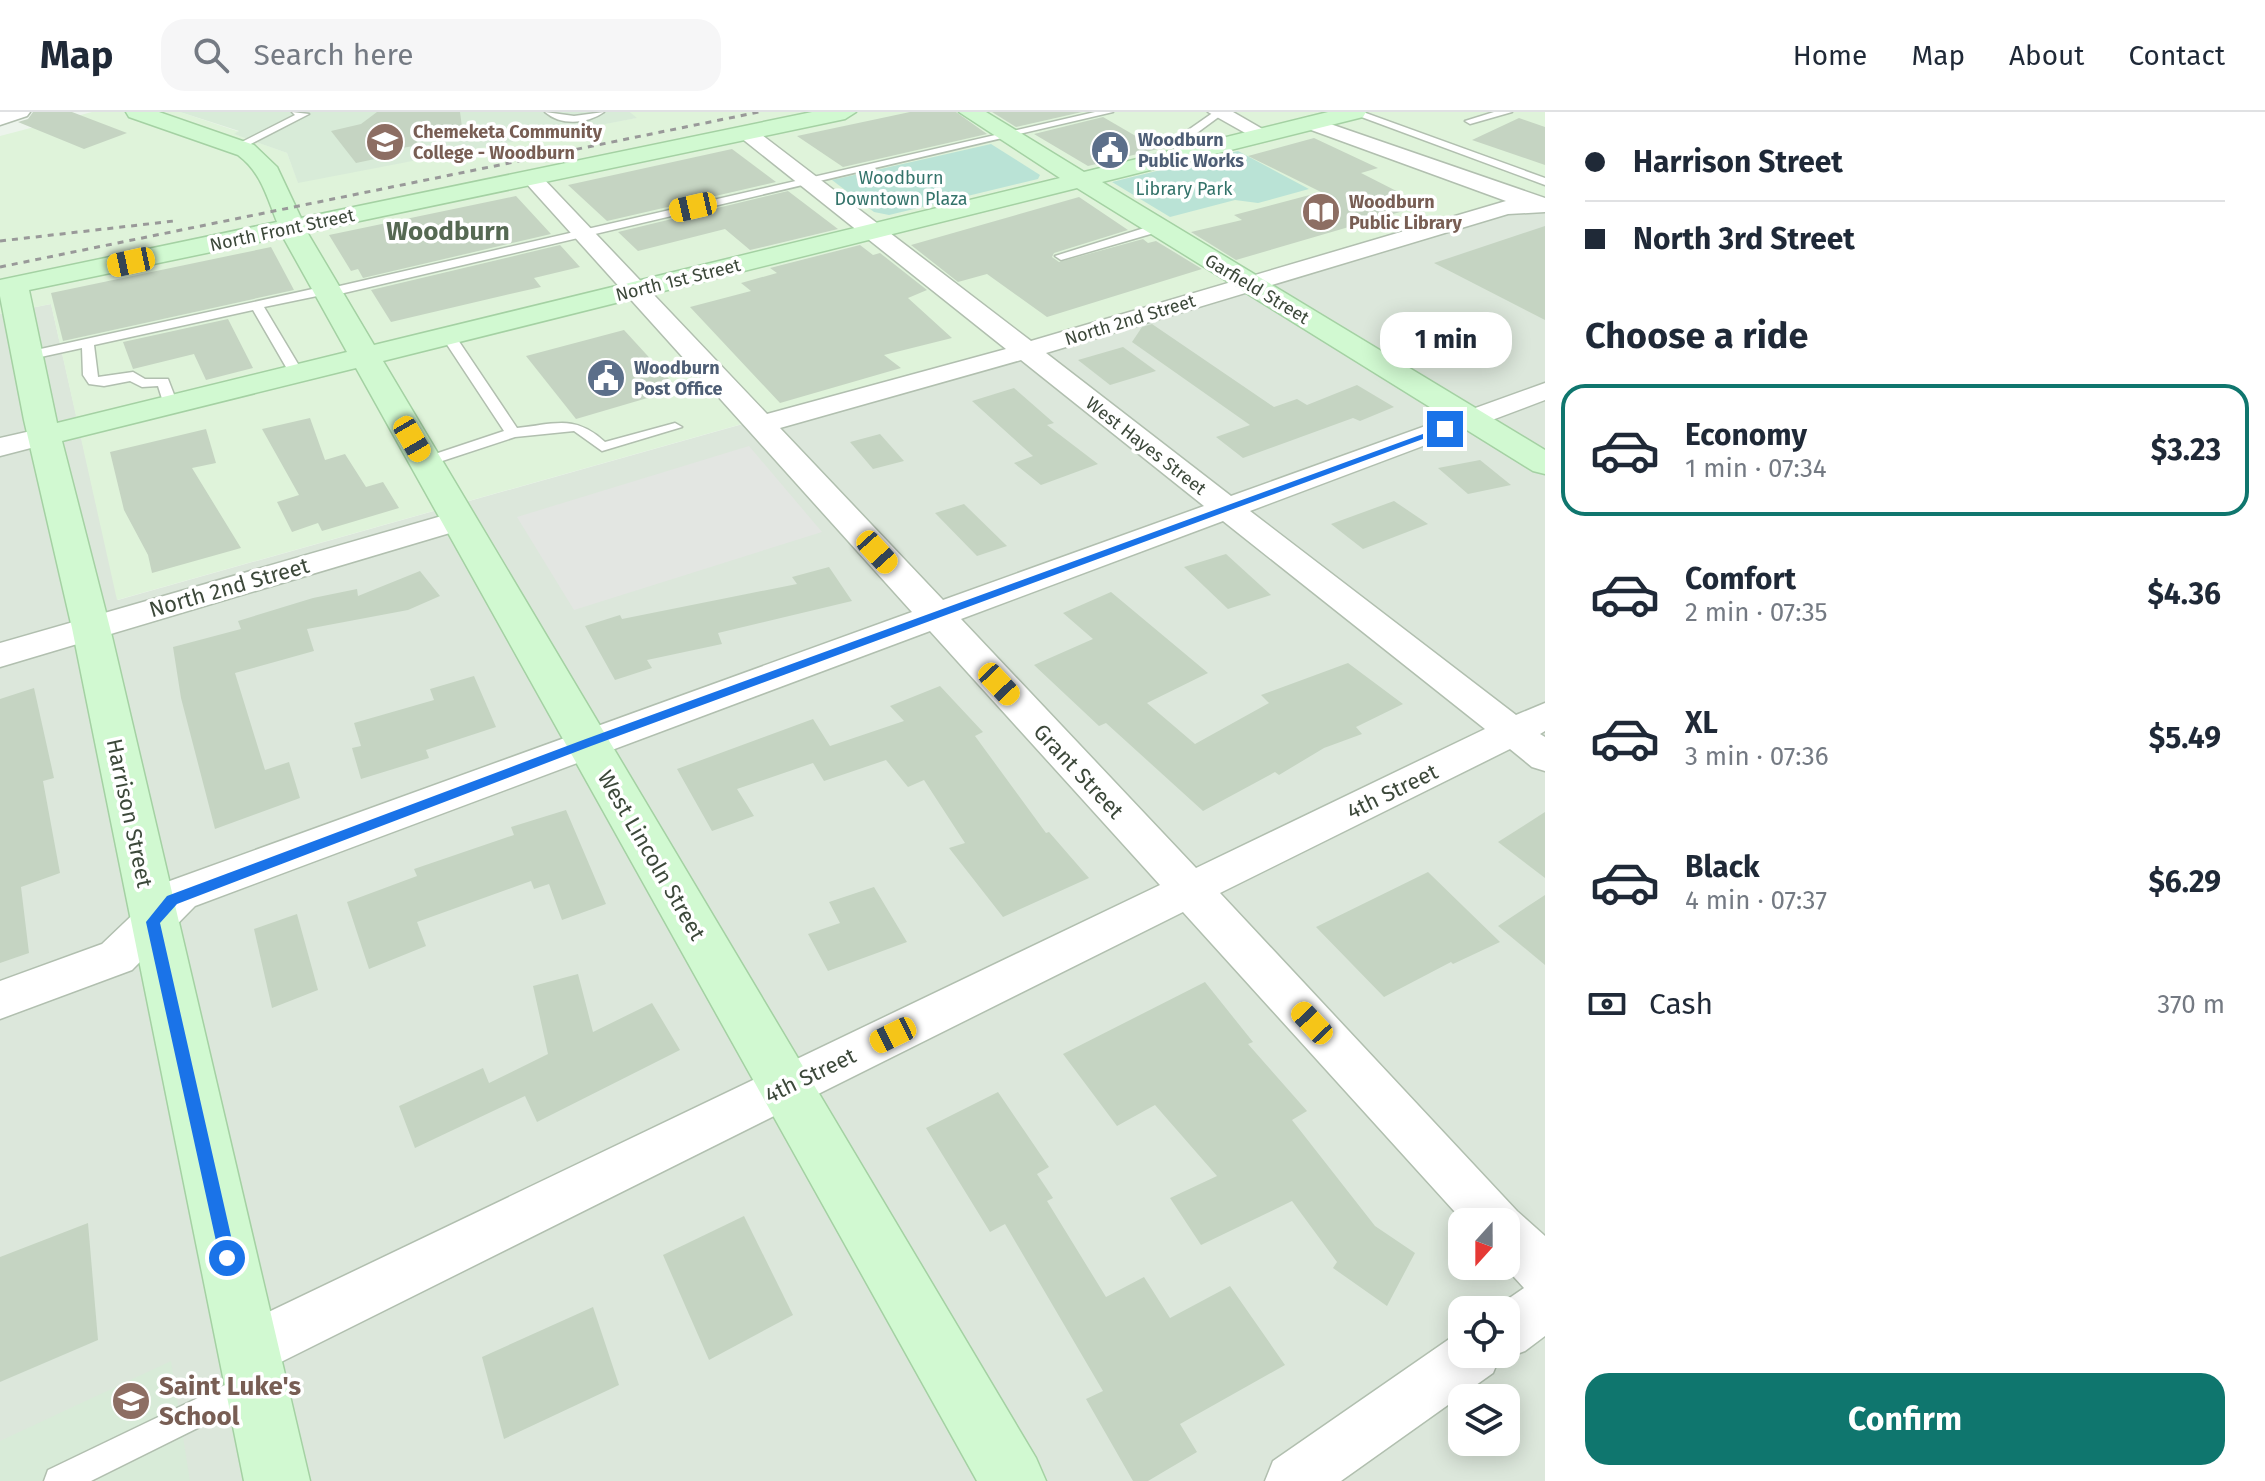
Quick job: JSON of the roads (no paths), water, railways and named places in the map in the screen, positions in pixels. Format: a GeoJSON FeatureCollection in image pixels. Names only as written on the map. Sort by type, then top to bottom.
{"type":"FeatureCollection","features":[{"type":"Feature","properties":{"kind":"street"},"geometry":{"type":"LineString","coordinates":[[0,119],[20,112]]}},
{"type":"Feature","properties":{"kind":"street","name":"North Front Street"},"geometry":{"type":"LineString","coordinates":[[7,287],[845,112]]}},
{"type":"Feature","properties":{"kind":"street","name":"Garfield Street"},"geometry":{"type":"LineString","coordinates":[[970,112],[1248,285],[1545,464]]}},
{"type":"Feature","properties":{"kind":"street"},"geometry":{"type":"LineString","coordinates":[[1218,112],[1263,135]]}},
{"type":"Feature","properties":{"kind":"street","name":"North 1st Street"},"geometry":{"type":"LineString","coordinates":[[22,442],[1354,112]]}},
{"type":"Feature","properties":{"kind":"street","name":"West Lincoln Street"},"geometry":{"type":"LineString","coordinates":[[144,113],[237,147],[258,158],[267,171],[291,228],[1013,1481]]}},
{"type":"Feature","properties":{"kind":"street"},"geometry":{"type":"LineString","coordinates":[[1310,123],[1542,206]]}},
{"type":"Feature","properties":{"kind":"street","name":"West Hayes Street"},"geometry":{"type":"LineString","coordinates":[[747,133],[1226,509],[1534,735]]}},
{"type":"Feature","properties":{"kind":"street","name":"Grant Street"},"geometry":{"type":"LineString","coordinates":[[532,178],[1484,1208]]}},
{"type":"Feature","properties":{"kind":"street","name":"North 2nd Street"},"geometry":{"type":"LineString","coordinates":[[760,425],[1026,351],[1506,208],[1542,206]]}},
{"type":"Feature","properties":{"kind":"street","name":"Harrison Street"},"geometry":{"type":"LineString","coordinates":[[7,287],[27,356],[22,442],[91,628],[277,1481]]}},
{"type":"Feature","properties":{"kind":"street"},"geometry":{"type":"LineString","coordinates":[[0,1000],[117,957],[181,894],[1545,391]]}},
{"type":"Feature","properties":{"kind":"street","name":"North 2nd Street"},"geometry":{"type":"LineString","coordinates":[[0,655],[459,520]]}},
{"type":"Feature","properties":{"kind":"street","name":"4th Street"},"geometry":{"type":"LineString","coordinates":[[252,1367],[786,1087],[1189,890],[1534,735]]}},
{"type":"Feature","properties":{"kind":"street"},"geometry":{"type":"LineString","coordinates":[[1520,1246],[1545,1273]]}},
{"type":"Feature","properties":{"kind":"street"},"geometry":{"type":"LineString","coordinates":[[1520,1322],[1545,1305]]}},
{"type":"Feature","properties":{"kind":"street"},"geometry":{"type":"LineString","coordinates":[[1293,1481],[1454,1368]]}},
{"type":"Feature","properties":{"kind":"lane"},"geometry":{"type":"LineString","coordinates":[[550,112],[569,119],[599,112]]}},
{"type":"Feature","properties":{"kind":"lane"},"geometry":{"type":"LineString","coordinates":[[27,356],[327,291],[1108,112]]}},
{"type":"Feature","properties":{"kind":"lane"},"geometry":{"type":"LineString","coordinates":[[1187,154],[1175,144],[1218,112]]}},
{"type":"Feature","properties":{"kind":"lane"},"geometry":{"type":"LineString","coordinates":[[1354,112],[1545,182]]}},
{"type":"Feature","properties":{"kind":"lane"},"geometry":{"type":"LineString","coordinates":[[1470,121],[1507,112]]}},
{"type":"Feature","properties":{"kind":"lane"},"geometry":{"type":"LineString","coordinates":[[237,147],[303,113]]}},
{"type":"Feature","properties":{"kind":"lane"},"geometry":{"type":"LineString","coordinates":[[1061,256],[1157,228]]}},
{"type":"Feature","properties":{"kind":"lane"},"geometry":{"type":"LineString","coordinates":[[257,306],[297,374]]}},
{"type":"Feature","properties":{"kind":"lane"},"geometry":{"type":"LineString","coordinates":[[449,337],[513,433]]}},
{"type":"Feature","properties":{"kind":"lane"},"geometry":{"type":"LineString","coordinates":[[87,343],[91,355],[90,375],[94,381],[133,376],[142,383],[163,382],[171,405]]}},
{"type":"Feature","properties":{"kind":"lane"},"geometry":{"type":"LineString","coordinates":[[425,462],[513,433],[574,427],[583,429],[602,447],[675,427]]}},
{"type":"Feature","properties":{"kind":"lane"},"geometry":{"type":"LineString","coordinates":[[59,1481],[252,1367]]}},
{"type":"Feature","properties":{"kind":"railway"},"geometry":{"type":"LineString","coordinates":[[0,267],[759,112]]}},
{"type":"Feature","properties":{"kind":"railway"},"geometry":{"type":"LineString","coordinates":[[0,241],[174,221]]}},
{"type":"Feature","properties":{"kind":"place","name":"Chemeketa Community College - Woodburn"},"geometry":{"type":"Point","coordinates":[385,142]}},
{"type":"Feature","properties":{"kind":"place","name":"Woodburn Public Works"},"geometry":{"type":"Point","coordinates":[1110,150]}},
{"type":"Feature","properties":{"kind":"place","name":"Woodburn Public Library"},"geometry":{"type":"Point","coordinates":[1321,212]}},
{"type":"Feature","properties":{"kind":"place","name":"Woodburn Post Office"},"geometry":{"type":"Point","coordinates":[606,378]}},
{"type":"Feature","properties":{"kind":"place","name":"Saint Luke's School"},"geometry":{"type":"Point","coordinates":[131,1401]}},
{"type":"Feature","properties":{"kind":"district","name":"Woodburn"},"geometry":{"type":"Point","coordinates":[448,231]}},
{"type":"Feature","properties":{"kind":"park label","name":"Woodburn Downtown Plaza"},"geometry":{"type":"Point","coordinates":[901,188]}},
{"type":"Feature","properties":{"kind":"park label","name":"Library Park"},"geometry":{"type":"Point","coordinates":[1184,189]}}]}
